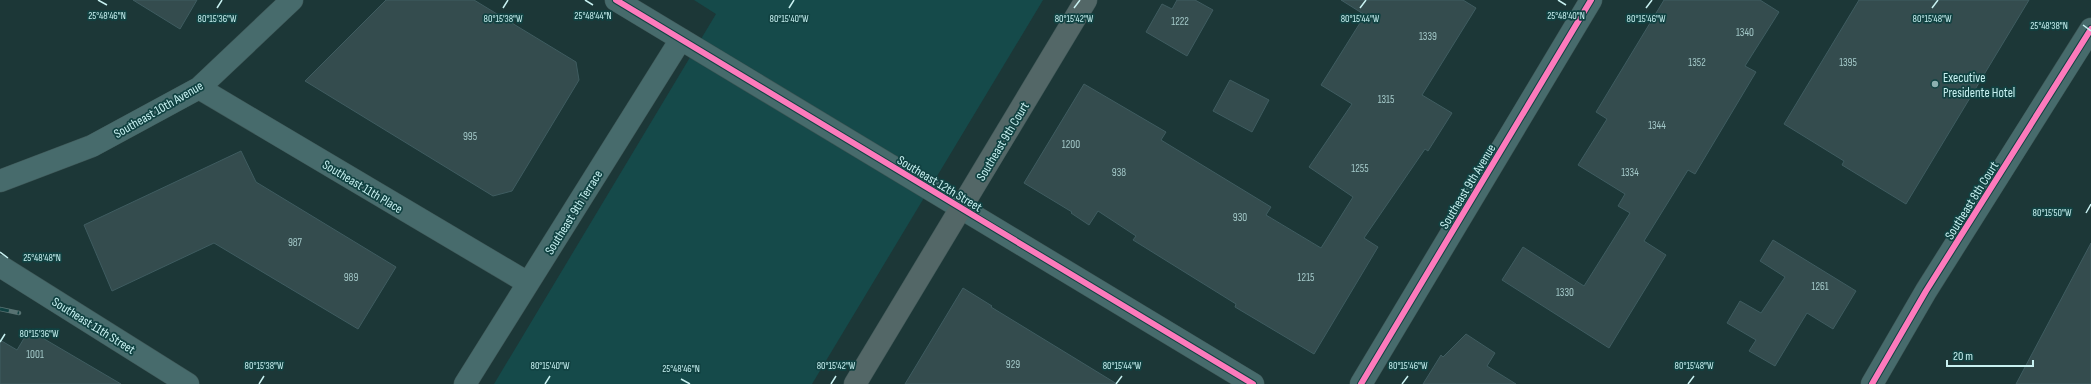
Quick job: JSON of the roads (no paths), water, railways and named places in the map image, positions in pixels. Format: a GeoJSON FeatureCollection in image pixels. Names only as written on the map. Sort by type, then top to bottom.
{"type":"FeatureCollection","features":[{"type":"Feature","properties":{"kind":"main road","name":"Southeast 9th Court"},"geometry":{"type":"LineString","coordinates":[[855,384],[962,209],[1086,0]]}},
{"type":"Feature","properties":{"kind":"street","name":"Southeast 10th Avenue"},"geometry":{"type":"LineString","coordinates":[[0,181],[92,146],[199,88],[292,0]]}},
{"type":"Feature","properties":{"kind":"street","name":"Southeast 12th Street"},"geometry":{"type":"LineString","coordinates":[[616,0],[1252,384]]}},
{"type":"Feature","properties":{"kind":"street","name":"Southeast 9th Avenue"},"geometry":{"type":"LineString","coordinates":[[1361,384],[1591,0]]}},
{"type":"Feature","properties":{"kind":"street","name":"Southeast 8th Court"},"geometry":{"type":"LineString","coordinates":[[1872,384],[1926,291],[2091,29]]}},
{"type":"Feature","properties":{"kind":"street","name":"Southeast 9th Terrace"},"geometry":{"type":"LineString","coordinates":[[465,384],[681,39]]}},
{"type":"Feature","properties":{"kind":"street","name":"Southeast 11th Place"},"geometry":{"type":"LineString","coordinates":[[199,88],[528,283]]}},
{"type":"Feature","properties":{"kind":"street","name":"Southeast 11th Street"},"geometry":{"type":"LineString","coordinates":[[0,266],[188,384]]}},
{"type":"Feature","properties":{"kind":"railway"},"geometry":{"type":"LineString","coordinates":[[0,309],[19,313]]}},
{"type":"Feature","properties":{"kind":"place","name":"Executive Presidente Hotel"},"geometry":{"type":"Point","coordinates":[1935,84]}}]}
